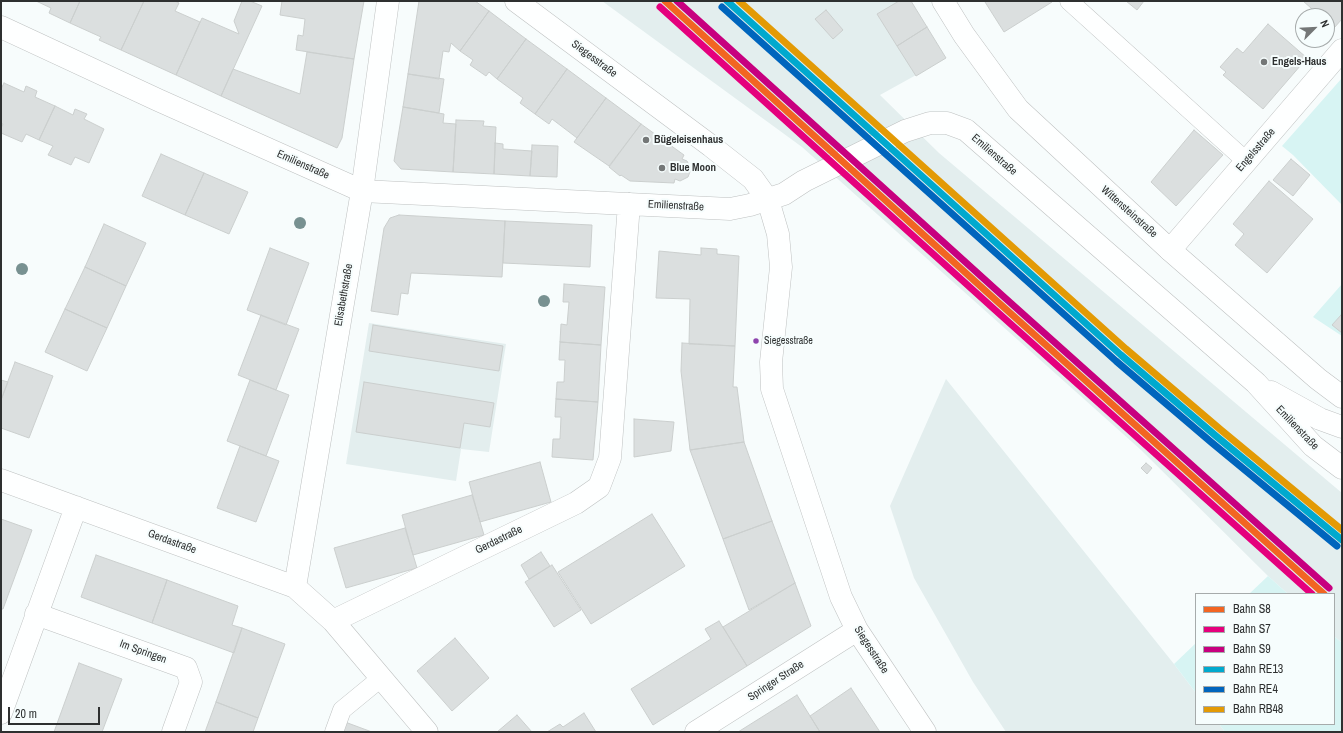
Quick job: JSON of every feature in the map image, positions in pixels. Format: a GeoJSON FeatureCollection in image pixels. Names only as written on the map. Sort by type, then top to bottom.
{"type":"FeatureCollection","features":[{"type":"Feature","properties":{"kind":"street","name":"Elisabethstraße"},"geometry":{"type":"LineString","coordinates":[[295,587],[362,191],[388,1]]}},
{"type":"Feature","properties":{"kind":"street","name":"Siegesstraße"},"geometry":{"type":"LineString","coordinates":[[516,1],[753,179],[768,200],[778,234],[781,267],[771,362],[772,389],[841,597],[857,630],[925,732]]}},
{"type":"Feature","properties":{"kind":"street","name":"Wittensteinstraße"},"geometry":{"type":"LineString","coordinates":[[943,1],[964,35],[1018,109],[1170,250],[1318,379],[1342,397]]}},
{"type":"Feature","properties":{"kind":"street","name":"Emilienstraße"},"geometry":{"type":"LineString","coordinates":[[1,28],[362,191],[730,208],[750,205],[784,194],[804,180],[905,131],[930,123],[947,123],[966,130],[1256,383],[1313,446],[1342,468]]}},
{"type":"Feature","properties":{"kind":"street","name":"Engelsstraße"},"geometry":{"type":"LineString","coordinates":[[1170,250],[1342,50]]}},
{"type":"Feature","properties":{"kind":"street","name":"Gerdastraße"},"geometry":{"type":"LineString","coordinates":[[333,621],[576,503],[599,487],[610,458],[629,204]]}},
{"type":"Feature","properties":{"kind":"street","name":"Emilienstraße"},"geometry":{"type":"LineString","coordinates":[[1256,383],[1320,419],[1342,427]]}},
{"type":"Feature","properties":{"kind":"street","name":"Gerdastraße"},"geometry":{"type":"LineString","coordinates":[[1,480],[295,587],[333,621],[427,732]]}},
{"type":"Feature","properties":{"kind":"street"},"geometry":{"type":"LineString","coordinates":[[1,713],[76,507]]}},
{"type":"Feature","properties":{"kind":"street","name":"Im Springen"},"geometry":{"type":"LineString","coordinates":[[36,614],[186,668],[191,682],[173,732]]}},
{"type":"Feature","properties":{"kind":"street","name":"Springer Straße"},"geometry":{"type":"LineString","coordinates":[[696,732],[857,630]]}},
{"type":"Feature","properties":{"kind":"lane"},"geometry":{"type":"LineString","coordinates":[[1069,1],[1246,161]]}},
{"type":"Feature","properties":{"kind":"lane"},"geometry":{"type":"LineString","coordinates":[[334,732],[342,710],[381,678]]}},
{"type":"Feature","properties":{"kind":"shaded area"},"geometry":{"type":"Polygon","coordinates":[[[602,1],[909,1],[945,59],[880,95],[939,153],[1342,493],[1342,643],[1335,637],[1335,593],[1287,593],[1141,450],[802,147],[602,1]]]}},
{"type":"Feature","properties":{"kind":"shaded area"},"geometry":{"type":"Polygon","coordinates":[[[1342,78],[1342,205],[1293,155],[1282,146],[1342,78]]]}},
{"type":"Feature","properties":{"kind":"shaded area"},"geometry":{"type":"Polygon","coordinates":[[[1342,284],[1342,336],[1313,317],[1342,284]]]}},
{"type":"Feature","properties":{"kind":"shaded area"},"geometry":{"type":"Polygon","coordinates":[[[369,323],[506,344],[489,452],[461,449],[456,481],[346,464],[369,323]]]}},
{"type":"Feature","properties":{"kind":"shaded area"},"geometry":{"type":"Polygon","coordinates":[[[946,379],[1195,692],[1195,725],[1220,725],[1225,732],[1006,732],[973,682],[914,578],[890,506],[946,379]]]}},
{"type":"Feature","properties":{"kind":"shaded area"},"geometry":{"type":"Polygon","coordinates":[[[1268,576],[1287,593],[1250,593],[1268,576]]]}},
{"type":"Feature","properties":{"kind":"shaded area"},"geometry":{"type":"Polygon","coordinates":[[[1335,637],[1342,643],[1342,732],[1225,732],[1220,725],[1335,725],[1335,637]]]}},
{"type":"Feature","properties":{"kind":"shaded area"},"geometry":{"type":"Polygon","coordinates":[[[1195,644],[1195,692],[1174,664],[1195,644]]]}},
{"type":"Feature","properties":{"kind":"building"},"geometry":{"type":"Polygon","coordinates":[[[36,1],[80,1],[70,23],[49,13],[51,8],[36,1]]]}},
{"type":"Feature","properties":{"kind":"building"},"geometry":{"type":"Polygon","coordinates":[[[80,1],[144,1],[121,50],[99,40],[101,37],[70,23],[80,1]]]}},
{"type":"Feature","properties":{"kind":"building"},"geometry":{"type":"Polygon","coordinates":[[[144,1],[175,1],[179,3],[175,11],[200,22],[176,75],[121,50],[144,1]]]}},
{"type":"Feature","properties":{"kind":"building"},"geometry":{"type":"Polygon","coordinates":[[[242,1],[250,1],[262,6],[221,96],[176,75],[202,18],[239,34],[234,21],[242,1]]]}},
{"type":"Feature","properties":{"kind":"building"},"geometry":{"type":"Polygon","coordinates":[[[282,1],[364,1],[354,59],[296,50],[298,35],[303,36],[305,19],[280,15],[282,1]]]}},
{"type":"Feature","properties":{"kind":"building"},"geometry":{"type":"Polygon","coordinates":[[[419,1],[475,1],[489,11],[460,51],[451,43],[449,52],[443,51],[439,79],[408,74],[419,1]]]}},
{"type":"Feature","properties":{"kind":"building"},"geometry":{"type":"Polygon","coordinates":[[[899,1],[911,1],[927,27],[897,46],[877,14],[899,1]]]}},
{"type":"Feature","properties":{"kind":"building"},"geometry":{"type":"Polygon","coordinates":[[[1126,1],[1144,1],[1137,10],[1126,1]]]}},
{"type":"Feature","properties":{"kind":"building"},"geometry":{"type":"Polygon","coordinates":[[[1303,1],[1342,1],[1342,19],[1335,27],[1335,8],[1311,8],[1303,1]]]}},
{"type":"Feature","properties":{"kind":"building"},"geometry":{"type":"Polygon","coordinates":[[[985,2],[1052,2],[1004,32],[985,2]]]}},
{"type":"Feature","properties":{"kind":"building"},"geometry":{"type":"Polygon","coordinates":[[[826,10],[843,30],[833,39],[815,19],[826,10]]]}},
{"type":"Feature","properties":{"kind":"building"},"geometry":{"type":"Polygon","coordinates":[[[489,11],[526,39],[497,79],[489,72],[486,76],[470,65],[473,60],[460,51],[489,11]]]}},
{"type":"Feature","properties":{"kind":"building","name":"Engels-Haus"},"geometry":{"type":"Polygon","coordinates":[[[1268,24],[1307,58],[1263,109],[1223,75],[1226,72],[1220,67],[1237,48],[1243,53],[1268,24]]]}},
{"type":"Feature","properties":{"kind":"building"},"geometry":{"type":"Polygon","coordinates":[[[927,27],[946,58],[916,76],[897,46],[927,27]]]}},
{"type":"Feature","properties":{"kind":"building"},"geometry":{"type":"Polygon","coordinates":[[[526,39],[567,69],[535,114],[520,103],[523,98],[497,79],[526,39]]]}},
{"type":"Feature","properties":{"kind":"building"},"geometry":{"type":"Polygon","coordinates":[[[307,52],[354,59],[342,138],[337,148],[221,96],[233,69],[300,94],[307,52]]]}},
{"type":"Feature","properties":{"kind":"building"},"geometry":{"type":"Polygon","coordinates":[[[567,69],[606,98],[577,138],[552,119],[549,124],[535,114],[567,69]]]}},
{"type":"Feature","properties":{"kind":"building"},"geometry":{"type":"Polygon","coordinates":[[[408,74],[444,79],[439,113],[403,107],[408,74]]]}},
{"type":"Feature","properties":{"kind":"building"},"geometry":{"type":"Polygon","coordinates":[[[4,83],[24,92],[26,86],[37,91],[35,97],[55,106],[39,140],[26,134],[22,142],[1,133],[3,124],[1,123],[1,89],[4,83]]]}},
{"type":"Feature","properties":{"kind":"building"},"geometry":{"type":"Polygon","coordinates":[[[606,98],[641,124],[609,166],[574,142],[606,98]]]}},
{"type":"Feature","properties":{"kind":"building"},"geometry":{"type":"Polygon","coordinates":[[[55,106],[73,115],[75,109],[87,114],[84,119],[104,129],[89,163],[75,157],[71,165],[48,155],[53,146],[39,140],[55,106]]]}},
{"type":"Feature","properties":{"kind":"building"},"geometry":{"type":"Polygon","coordinates":[[[403,107],[444,114],[443,123],[456,124],[453,172],[401,169],[394,161],[403,107]]]}},
{"type":"Feature","properties":{"kind":"building"},"geometry":{"type":"Polygon","coordinates":[[[456,120],[484,121],[483,126],[496,127],[494,174],[453,172],[456,120]]]}},
{"type":"Feature","properties":{"kind":"building","name":"Bügeleisenhaus"},"geometry":{"type":"Polygon","coordinates":[[[641,124],[684,155],[682,159],[687,161],[691,169],[688,177],[680,181],[675,179],[674,183],[630,181],[621,175],[620,176],[609,167],[641,124]]]}},
{"type":"Feature","properties":{"kind":"building"},"geometry":{"type":"Polygon","coordinates":[[[1194,130],[1223,155],[1176,206],[1151,182],[1194,130]]]}},
{"type":"Feature","properties":{"kind":"building"},"geometry":{"type":"Polygon","coordinates":[[[495,143],[503,144],[503,149],[532,151],[530,176],[494,174],[495,143]]]}},
{"type":"Feature","properties":{"kind":"building"},"geometry":{"type":"Polygon","coordinates":[[[532,145],[558,146],[557,177],[530,176],[532,145]]]}},
{"type":"Feature","properties":{"kind":"building"},"geometry":{"type":"Polygon","coordinates":[[[161,154],[204,173],[185,215],[142,196],[161,154]]]}},
{"type":"Feature","properties":{"kind":"building"},"geometry":{"type":"Polygon","coordinates":[[[1291,159],[1310,175],[1293,196],[1273,180],[1291,159]]]}},
{"type":"Feature","properties":{"kind":"building"},"geometry":{"type":"Polygon","coordinates":[[[204,173],[248,192],[229,234],[185,215],[204,173]]]}},
{"type":"Feature","properties":{"kind":"building"},"geometry":{"type":"Polygon","coordinates":[[[1269,181],[1313,219],[1267,273],[1235,245],[1244,234],[1233,224],[1269,181]]]}},
{"type":"Feature","properties":{"kind":"building"},"geometry":{"type":"Polygon","coordinates":[[[399,215],[505,221],[502,277],[411,273],[408,294],[401,293],[398,315],[371,311],[384,228],[390,218],[399,215]]]}},
{"type":"Feature","properties":{"kind":"building"},"geometry":{"type":"Polygon","coordinates":[[[505,221],[592,225],[590,267],[503,263],[505,221]]]}},
{"type":"Feature","properties":{"kind":"building"},"geometry":{"type":"Polygon","coordinates":[[[104,224],[146,243],[126,286],[85,267],[104,224]]]}},
{"type":"Feature","properties":{"kind":"building"},"geometry":{"type":"Polygon","coordinates":[[[270,248],[309,263],[286,325],[247,310],[270,248]]]}},
{"type":"Feature","properties":{"kind":"building"},"geometry":{"type":"Polygon","coordinates":[[[701,248],[717,249],[717,254],[739,256],[735,346],[689,344],[690,299],[656,298],[659,251],[701,255],[701,248]]]}},
{"type":"Feature","properties":{"kind":"building"},"geometry":{"type":"Polygon","coordinates":[[[85,267],[126,286],[107,328],[65,309],[85,267]]]}},
{"type":"Feature","properties":{"kind":"building"},"geometry":{"type":"Polygon","coordinates":[[[564,284],[605,287],[601,345],[560,342],[561,324],[567,325],[569,302],[563,302],[564,284]]]}},
{"type":"Feature","properties":{"kind":"building"},"geometry":{"type":"Polygon","coordinates":[[[65,309],[107,328],[87,371],[45,352],[65,309]]]}},
{"type":"Feature","properties":{"kind":"building"},"geometry":{"type":"Polygon","coordinates":[[[261,315],[299,329],[276,390],[238,375],[261,315]]]}},
{"type":"Feature","properties":{"kind":"building"},"geometry":{"type":"Polygon","coordinates":[[[1342,315],[1342,333],[1332,325],[1342,315]]]}},
{"type":"Feature","properties":{"kind":"building"},"geometry":{"type":"Polygon","coordinates":[[[373,325],[503,346],[499,371],[369,351],[373,325]]]}},
{"type":"Feature","properties":{"kind":"building"},"geometry":{"type":"Polygon","coordinates":[[[560,342],[601,345],[598,402],[556,399],[557,382],[564,382],[565,360],[559,360],[560,342]]]}},
{"type":"Feature","properties":{"kind":"building"},"geometry":{"type":"Polygon","coordinates":[[[682,343],[735,346],[733,387],[737,387],[744,442],[690,450],[681,371],[682,343]]]}},
{"type":"Feature","properties":{"kind":"building"},"geometry":{"type":"Polygon","coordinates":[[[15,362],[53,376],[29,438],[1,428],[1,400],[15,362]]]}},
{"type":"Feature","properties":{"kind":"building"},"geometry":{"type":"Polygon","coordinates":[[[1,380],[8,382],[1,400],[1,380]]]}},
{"type":"Feature","properties":{"kind":"building"},"geometry":{"type":"Polygon","coordinates":[[[250,380],[289,395],[266,456],[227,441],[250,380]]]}},
{"type":"Feature","properties":{"kind":"building"},"geometry":{"type":"Polygon","coordinates":[[[364,382],[494,403],[490,427],[464,423],[460,448],[356,432],[364,382]]]}},
{"type":"Feature","properties":{"kind":"building"},"geometry":{"type":"Polygon","coordinates":[[[556,399],[598,402],[593,460],[552,457],[553,439],[560,439],[561,417],[555,417],[556,399]]]}},
{"type":"Feature","properties":{"kind":"building"},"geometry":{"type":"Polygon","coordinates":[[[634,419],[674,422],[671,451],[634,457],[634,419]]]}},
{"type":"Feature","properties":{"kind":"building"},"geometry":{"type":"Polygon","coordinates":[[[744,442],[772,521],[723,539],[690,450],[744,442]]]}},
{"type":"Feature","properties":{"kind":"building"},"geometry":{"type":"Polygon","coordinates":[[[240,446],[279,461],[256,522],[217,508],[240,446]]]}},
{"type":"Feature","properties":{"kind":"building"},"geometry":{"type":"Polygon","coordinates":[[[540,462],[551,502],[480,522],[469,482],[540,462]]]}},
{"type":"Feature","properties":{"kind":"building"},"geometry":{"type":"Polygon","coordinates":[[[1146,463],[1152,468],[1147,474],[1141,468],[1146,463]]]}},
{"type":"Feature","properties":{"kind":"building"},"geometry":{"type":"Polygon","coordinates":[[[472,495],[484,535],[413,555],[402,515],[472,495]]]}},
{"type":"Feature","properties":{"kind":"building"},"geometry":{"type":"Polygon","coordinates":[[[652,514],[685,566],[591,624],[558,572],[652,514]]]}},
{"type":"Feature","properties":{"kind":"building"},"geometry":{"type":"Polygon","coordinates":[[[1,519],[32,530],[3,609],[1,609],[1,519]]]}},
{"type":"Feature","properties":{"kind":"building"},"geometry":{"type":"Polygon","coordinates":[[[772,521],[795,583],[749,610],[723,539],[772,521]]]}},
{"type":"Feature","properties":{"kind":"building"},"geometry":{"type":"Polygon","coordinates":[[[405,528],[417,568],[346,588],[334,548],[405,528]]]}},
{"type":"Feature","properties":{"kind":"building"},"geometry":{"type":"Polygon","coordinates":[[[541,552],[550,566],[529,579],[521,565],[541,552]]]}},
{"type":"Feature","properties":{"kind":"building"},"geometry":{"type":"Polygon","coordinates":[[[96,555],[167,580],[152,623],[81,597],[96,555]]]}},
{"type":"Feature","properties":{"kind":"building"},"geometry":{"type":"Polygon","coordinates":[[[552,565],[581,610],[554,627],[525,582],[552,565]]]}},
{"type":"Feature","properties":{"kind":"building"},"geometry":{"type":"Polygon","coordinates":[[[167,580],[238,606],[232,625],[242,628],[234,653],[152,623],[167,580]]]}},
{"type":"Feature","properties":{"kind":"building"},"geometry":{"type":"Polygon","coordinates":[[[795,583],[811,626],[747,666],[723,627],[795,583]]]}},
{"type":"Feature","properties":{"kind":"building"},"geometry":{"type":"Polygon","coordinates":[[[719,621],[747,666],[653,725],[631,689],[711,639],[705,629],[719,621]]]}},
{"type":"Feature","properties":{"kind":"building"},"geometry":{"type":"Polygon","coordinates":[[[242,628],[285,644],[258,718],[216,702],[242,628]]]}},
{"type":"Feature","properties":{"kind":"building"},"geometry":{"type":"Polygon","coordinates":[[[455,638],[489,678],[452,711],[417,671],[455,638]]]}},
{"type":"Feature","properties":{"kind":"building"},"geometry":{"type":"Polygon","coordinates":[[[79,663],[122,679],[102,732],[54,732],[79,663]]]}},
{"type":"Feature","properties":{"kind":"building"},"geometry":{"type":"Polygon","coordinates":[[[851,688],[880,732],[820,732],[810,716],[851,688]]]}},
{"type":"Feature","properties":{"kind":"building"},"geometry":{"type":"Polygon","coordinates":[[[797,695],[820,732],[738,732],[797,695]]]}},
{"type":"Feature","properties":{"kind":"building"},"geometry":{"type":"Polygon","coordinates":[[[216,702],[258,718],[253,732],[205,732],[216,702]]]}},
{"type":"Feature","properties":{"kind":"building"},"geometry":{"type":"Polygon","coordinates":[[[584,713],[596,732],[547,732],[560,724],[563,727],[584,713]]]}},
{"type":"Feature","properties":{"kind":"building"},"geometry":{"type":"Polygon","coordinates":[[[517,715],[532,732],[497,732],[517,715]]]}},
{"type":"Feature","properties":{"kind":"building"},"geometry":{"type":"Polygon","coordinates":[[[345,722],[372,732],[341,732],[345,722]]]}},
{"type":"Feature","properties":{"kind":"rail line","name":"S8"},"geometry":{"type":"LineString","coordinates":[[665,1],[1323,593]]}},
{"type":"Feature","properties":{"kind":"rail line","name":"S9"},"geometry":{"type":"LineString","coordinates":[[677,1],[1329,588]]}},
{"type":"Feature","properties":{"kind":"rail line","name":"RE13"},"geometry":{"type":"LineString","coordinates":[[727,1],[1121,355],[1342,540]]}},
{"type":"Feature","properties":{"kind":"rail line","name":"RB48"},"geometry":{"type":"LineString","coordinates":[[739,1],[1126,349],[1342,530]]}},
{"type":"Feature","properties":{"kind":"rail line","name":"S7"},"geometry":{"type":"LineString","coordinates":[[660,7],[1311,593]]}},
{"type":"Feature","properties":{"kind":"rail line","name":"RE4"},"geometry":{"type":"LineString","coordinates":[[722,7],[1116,361],[1337,546]]}},
{"type":"Feature","properties":{"kind":"place","name":"Engels-Haus"},"geometry":{"type":"Point","coordinates":[1264,62]}},
{"type":"Feature","properties":{"kind":"place","name":"Bügeleisenhaus"},"geometry":{"type":"Point","coordinates":[646,140]}},
{"type":"Feature","properties":{"kind":"place","name":"Blue Moon"},"geometry":{"type":"Point","coordinates":[662,168]}},
{"type":"Feature","properties":{"kind":"place","name":"Siegesstraße"},"geometry":{"type":"Point","coordinates":[756,341]}}]}
